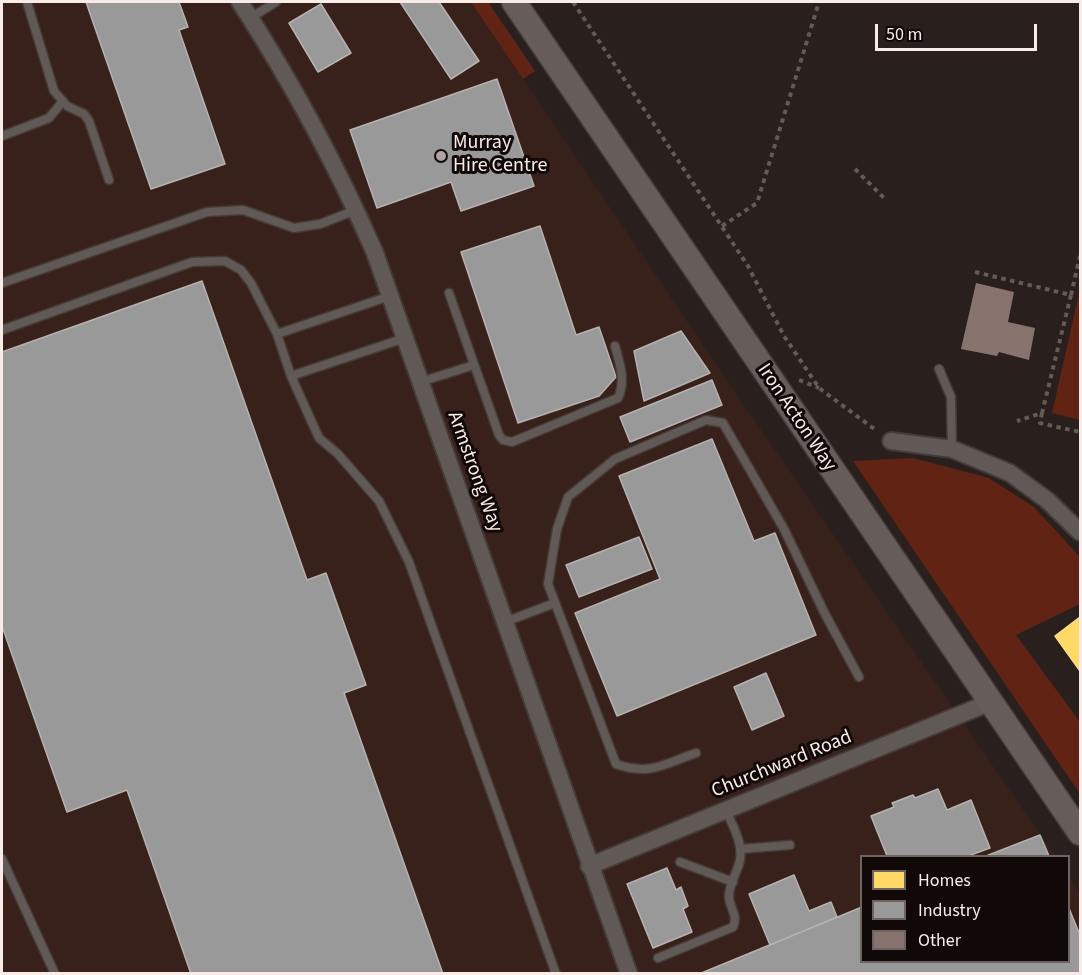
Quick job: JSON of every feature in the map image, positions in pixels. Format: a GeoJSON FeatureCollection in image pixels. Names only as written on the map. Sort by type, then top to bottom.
{"type":"FeatureCollection","features":[{"type":"Feature","properties":{"kind":"main road","name":"Iron Acton Way"},"geometry":{"type":"LineString","coordinates":[[514,2],[1080,832]]}},
{"type":"Feature","properties":{"kind":"street","name":"Armstrong Way"},"geometry":{"type":"LineString","coordinates":[[240,2],[309,119],[356,210],[375,253],[629,974]]}},
{"type":"Feature","properties":{"kind":"street"},"geometry":{"type":"LineString","coordinates":[[891,441],[952,449],[1010,473],[1047,500],[1080,532]]}},
{"type":"Feature","properties":{"kind":"street","name":"Churchward Road"},"geometry":{"type":"LineString","coordinates":[[590,866],[991,702]]}},
{"type":"Feature","properties":{"kind":"lane"},"geometry":{"type":"LineString","coordinates":[[27,2],[54,91],[67,106],[84,114],[89,121],[110,180]]}},
{"type":"Feature","properties":{"kind":"lane"},"geometry":{"type":"LineString","coordinates":[[250,18],[276,2]]}},
{"type":"Feature","properties":{"kind":"lane"},"geometry":{"type":"LineString","coordinates":[[2,136],[49,118],[63,101]]}},
{"type":"Feature","properties":{"kind":"lane"},"geometry":{"type":"LineString","coordinates":[[2,283],[207,212],[243,210],[294,228],[320,224],[356,210]]}},
{"type":"Feature","properties":{"kind":"lane"},"geometry":{"type":"LineString","coordinates":[[2,330],[192,262],[225,261],[241,270],[251,283],[277,334],[291,376],[319,438],[338,454],[379,501],[409,562],[556,974]]}},
{"type":"Feature","properties":{"kind":"lane"},"geometry":{"type":"LineString","coordinates":[[449,293],[499,435],[503,440],[512,442],[618,398],[622,389],[622,368],[615,346]]}},
{"type":"Feature","properties":{"kind":"lane"},"geometry":{"type":"LineString","coordinates":[[277,334],[390,296]]}},
{"type":"Feature","properties":{"kind":"lane"},"geometry":{"type":"LineString","coordinates":[[291,376],[405,338]]}},
{"type":"Feature","properties":{"kind":"lane"},"geometry":{"type":"LineString","coordinates":[[420,382],[474,364]]}},
{"type":"Feature","properties":{"kind":"lane"},"geometry":{"type":"LineString","coordinates":[[939,369],[951,397],[952,449]]}},
{"type":"Feature","properties":{"kind":"lane"},"geometry":{"type":"LineString","coordinates":[[696,753],[647,770],[633,770],[616,764],[548,584],[557,529],[568,497],[615,459],[706,420],[723,423],[784,529],[859,676]]}},
{"type":"Feature","properties":{"kind":"lane"},"geometry":{"type":"LineString","coordinates":[[505,622],[555,603]]}},
{"type":"Feature","properties":{"kind":"lane"},"geometry":{"type":"LineString","coordinates":[[658,958],[734,927],[736,918],[729,893],[741,861],[741,849],[726,810]]}},
{"type":"Feature","properties":{"kind":"lane"},"geometry":{"type":"LineString","coordinates":[[741,849],[790,845]]}},
{"type":"Feature","properties":{"kind":"lane"},"geometry":{"type":"LineString","coordinates":[[2,859],[55,974]]}},
{"type":"Feature","properties":{"kind":"lane"},"geometry":{"type":"LineString","coordinates":[[680,862],[733,882]]}},
{"type":"Feature","properties":{"kind":"path"},"geometry":{"type":"LineString","coordinates":[[573,2],[748,266],[784,336],[819,388],[891,441]]}},
{"type":"Feature","properties":{"kind":"path"},"geometry":{"type":"LineString","coordinates":[[722,226],[757,203],[819,2]]}},
{"type":"Feature","properties":{"kind":"path"},"geometry":{"type":"LineString","coordinates":[[855,169],[885,199]]}},
{"type":"Feature","properties":{"kind":"path"},"geometry":{"type":"LineString","coordinates":[[1080,256],[1040,423],[1080,432]]}},
{"type":"Feature","properties":{"kind":"path"},"geometry":{"type":"LineString","coordinates":[[975,272],[1071,295]]}},
{"type":"Feature","properties":{"kind":"path"},"geometry":{"type":"LineString","coordinates":[[1017,421],[1042,413]]}},
{"type":"Feature","properties":{"kind":"shaded area"},"geometry":{"type":"Polygon","coordinates":[[[2,2],[471,2],[732,388],[1054,855],[860,855],[860,963],[1070,963],[1070,878],[1080,894],[1080,973],[2,974],[2,2]]]}},
{"type":"Feature","properties":{"kind":"shaded area"},"geometry":{"type":"Polygon","coordinates":[[[471,2],[488,2],[535,71],[523,79],[471,2]]]}},
{"type":"Feature","properties":{"kind":"shaded area"},"geometry":{"type":"Polygon","coordinates":[[[1080,289],[1080,420],[1052,413],[1080,289]]]}},
{"type":"Feature","properties":{"kind":"shaded area"},"geometry":{"type":"Polygon","coordinates":[[[913,458],[989,478],[1034,507],[1080,557],[1080,604],[1016,635],[1080,722],[1080,794],[853,461],[913,458]]]}},
{"type":"Feature","properties":{"kind":"building: Homes"},"geometry":{"type":"Polygon","coordinates":[[[1080,617],[1080,671],[1055,636],[1080,617]]]}},
{"type":"Feature","properties":{"kind":"building: Industry"},"geometry":{"type":"Polygon","coordinates":[[[86,2],[179,2],[188,27],[179,30],[225,164],[151,189],[86,2]]]}},
{"type":"Feature","properties":{"kind":"building: Industry"},"geometry":{"type":"Polygon","coordinates":[[[400,2],[439,2],[479,61],[451,79],[400,2]]]}},
{"type":"Feature","properties":{"kind":"building: Industry"},"geometry":{"type":"Polygon","coordinates":[[[321,4],[351,53],[318,72],[289,23],[321,4]]]}},
{"type":"Feature","properties":{"kind":"building: Industry","name":"Murray Hire Centre"},"geometry":{"type":"Polygon","coordinates":[[[497,79],[534,186],[461,211],[451,182],[377,208],[350,130],[497,79]]]}},
{"type":"Feature","properties":{"kind":"building: Industry"},"geometry":{"type":"Polygon","coordinates":[[[540,226],[576,335],[599,327],[616,377],[599,396],[518,423],[461,252],[540,226]]]}},
{"type":"Feature","properties":{"kind":"building: Industry"},"geometry":{"type":"Polygon","coordinates":[[[202,281],[307,580],[326,573],[366,685],[344,693],[443,974],[191,974],[127,790],[67,812],[2,626],[2,352],[202,281]]]}},
{"type":"Feature","properties":{"kind":"building: Industry"},"geometry":{"type":"Polygon","coordinates":[[[681,331],[710,373],[644,401],[634,351],[681,331]]]}},
{"type":"Feature","properties":{"kind":"building: Industry"},"geometry":{"type":"Polygon","coordinates":[[[712,380],[722,405],[630,442],[620,417],[712,380]]]}},
{"type":"Feature","properties":{"kind":"building: Industry"},"geometry":{"type":"Polygon","coordinates":[[[712,439],[754,541],[775,533],[816,635],[617,716],[575,613],[660,579],[619,476],[712,439]]]}},
{"type":"Feature","properties":{"kind":"building: Industry"},"geometry":{"type":"Polygon","coordinates":[[[639,537],[652,569],[579,597],[566,565],[639,537]]]}},
{"type":"Feature","properties":{"kind":"building: Industry"},"geometry":{"type":"Polygon","coordinates":[[[766,673],[784,716],[752,730],[734,687],[766,673]]]}},
{"type":"Feature","properties":{"kind":"building: Industry"},"geometry":{"type":"Polygon","coordinates":[[[938,789],[947,810],[971,800],[990,848],[971,855],[887,855],[871,816],[894,807],[892,803],[913,795],[915,798],[938,789]]]}},
{"type":"Feature","properties":{"kind":"building: Industry"},"geometry":{"type":"Polygon","coordinates":[[[1040,835],[1049,855],[989,855],[1040,835]]]}},
{"type":"Feature","properties":{"kind":"building: Industry"},"geometry":{"type":"Polygon","coordinates":[[[667,868],[676,890],[681,887],[688,906],[683,909],[692,932],[653,948],[627,884],[667,868]]]}},
{"type":"Feature","properties":{"kind":"building: Industry"},"geometry":{"type":"Polygon","coordinates":[[[794,875],[809,911],[831,902],[837,917],[770,945],[749,894],[794,875]]]}},
{"type":"Feature","properties":{"kind":"building: Industry"},"geometry":{"type":"Polygon","coordinates":[[[860,908],[860,963],[1070,963],[1070,911],[1080,935],[1080,974],[699,974],[860,908]]]}},
{"type":"Feature","properties":{"kind":"building: Other"},"geometry":{"type":"Polygon","coordinates":[[[976,283],[1014,292],[1008,322],[1035,328],[1029,360],[999,352],[997,356],[961,349],[976,283]]]}},
{"type":"Feature","properties":{"kind":"place","name":"Murray Hire Centre"},"geometry":{"type":"Point","coordinates":[441,156]}}]}
